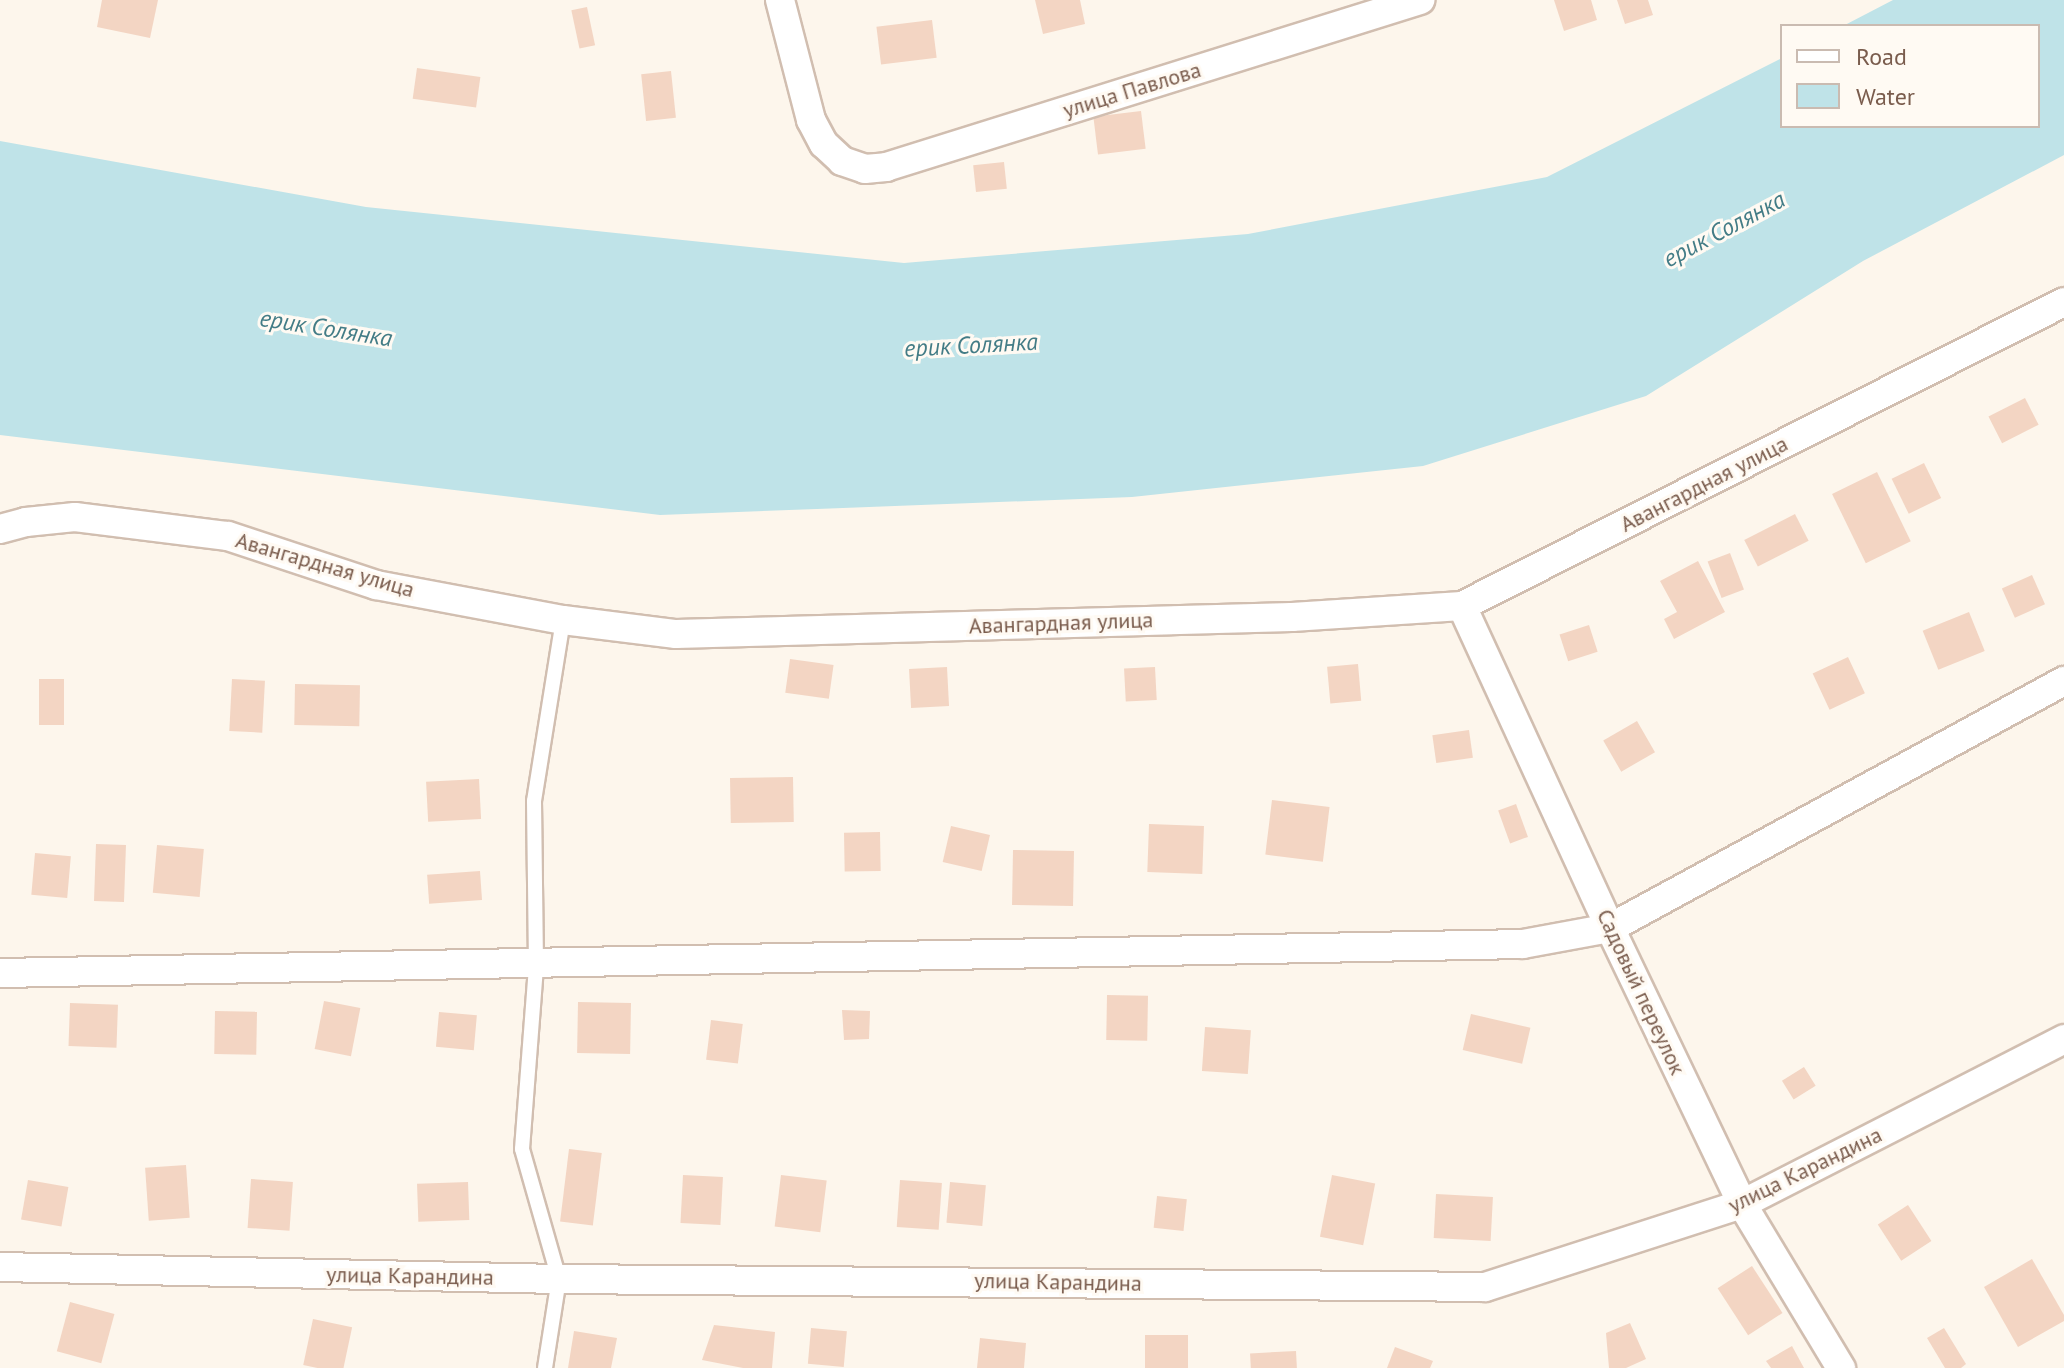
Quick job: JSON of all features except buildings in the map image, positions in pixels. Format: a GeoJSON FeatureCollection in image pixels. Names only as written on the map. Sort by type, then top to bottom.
{"type":"FeatureCollection","features":[{"type":"Feature","properties":{"kind":"street","name":"улица Павлова"},"geometry":{"type":"LineString","coordinates":[[780,0],[811,120],[824,144],[842,161],[865,169],[886,167],[1420,0]]}},
{"type":"Feature","properties":{"kind":"street","name":"Авангардная улица"},"geometry":{"type":"LineString","coordinates":[[0,529],[26,522],[75,517],[228,536],[376,585],[563,620],[676,634],[1292,617],[1462,606],[2064,302]]}},
{"type":"Feature","properties":{"kind":"street","name":"Садовый переулок"},"geometry":{"type":"LineString","coordinates":[[1462,606],[1610,928],[1742,1204],[1841,1368]]}},
{"type":"Feature","properties":{"kind":"street"},"geometry":{"type":"LineString","coordinates":[[0,973],[1523,944],[1610,928],[2064,681]]}},
{"type":"Feature","properties":{"kind":"street","name":"улица Карандина"},"geometry":{"type":"LineString","coordinates":[[0,1267],[559,1279],[1485,1287],[1742,1204],[2064,1039]]}},
{"type":"Feature","properties":{"kind":"lane"},"geometry":{"type":"LineString","coordinates":[[545,1368],[559,1279],[522,1149],[536,965],[534,801],[563,620]]}},
{"type":"Feature","properties":{"kind":"water","name":"ерик Солянка"},"geometry":{"type":"Polygon","coordinates":[[[1893,0],[2064,0],[2064,155],[1863,261],[1646,396],[1423,466],[1132,497],[660,515],[0,435],[0,141],[366,207],[904,263],[1248,234],[1547,177],[1780,59],[1780,128],[2040,128],[2040,24],[1847,24],[1893,0]]]}}]}
